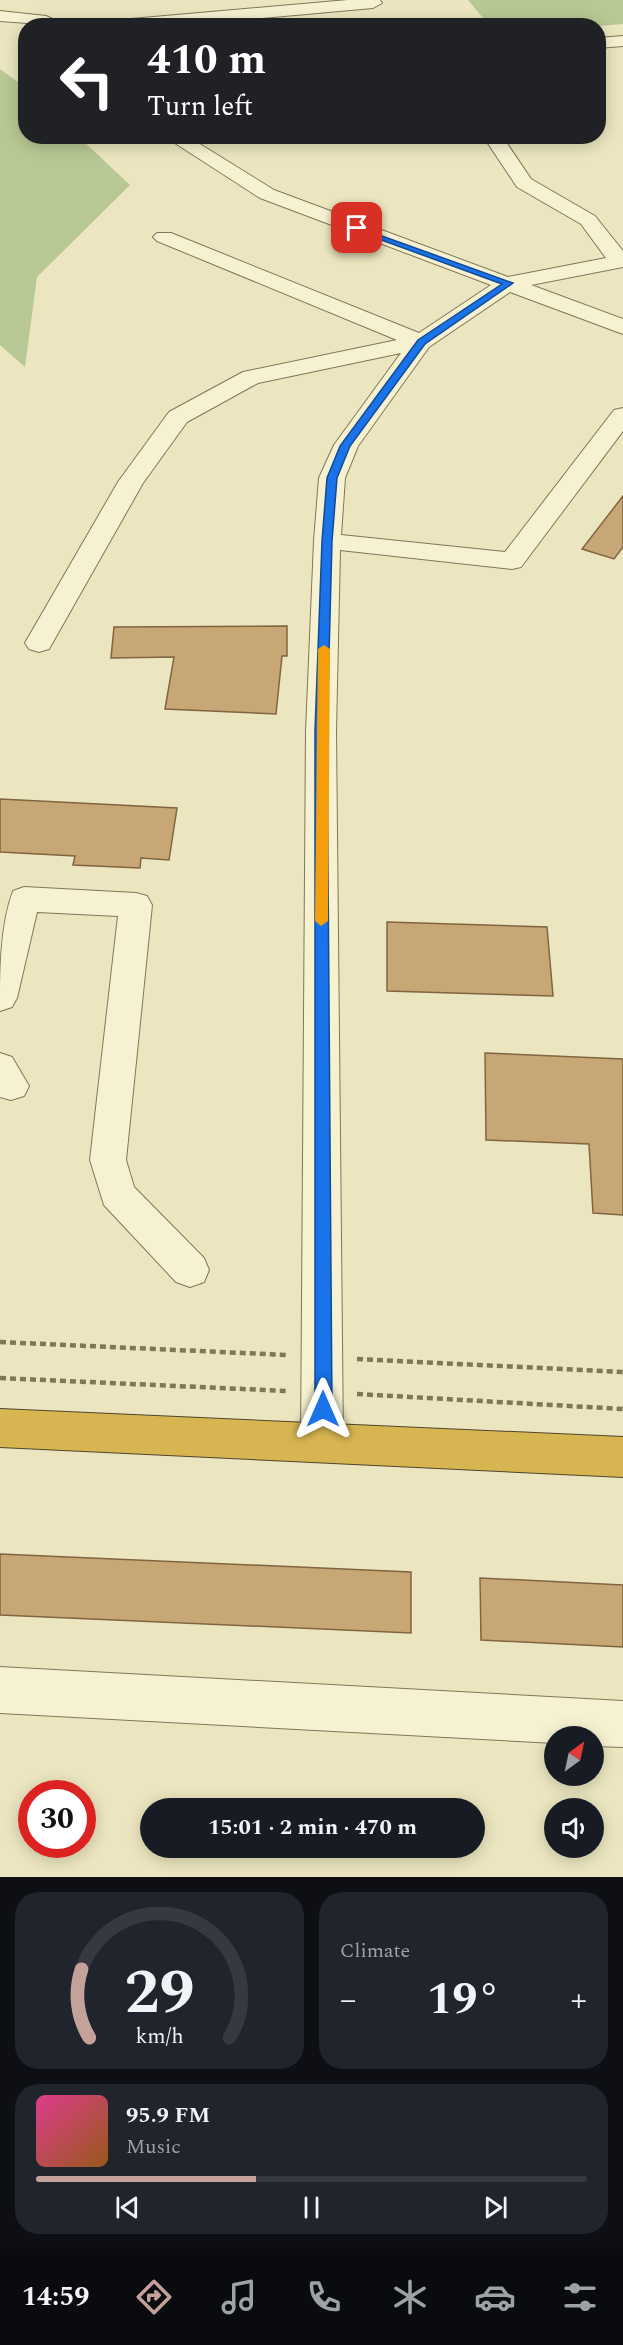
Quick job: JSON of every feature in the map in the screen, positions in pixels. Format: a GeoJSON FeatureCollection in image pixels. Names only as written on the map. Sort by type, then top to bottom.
{"type":"FeatureCollection","features":[{"type":"Feature","properties":{"kind":"highway"},"geometry":{"type":"LineString","coordinates":[[0,1428],[623,1458]]}},
{"type":"Feature","properties":{"kind":"street"},"geometry":{"type":"LineString","coordinates":[[200,18],[373,3]]}},
{"type":"Feature","properties":{"kind":"street"},"geometry":{"type":"LineString","coordinates":[[0,16],[18,18]]}},
{"type":"Feature","properties":{"kind":"street"},"geometry":{"type":"LineString","coordinates":[[606,42],[623,41]]}},
{"type":"Feature","properties":{"kind":"street"},"geometry":{"type":"LineString","coordinates":[[186,144],[267,194],[623,327]]}},
{"type":"Feature","properties":{"kind":"street"},"geometry":{"type":"LineString","coordinates":[[322,1442],[321,731],[327,541],[330,493],[337,462],[345,446],[421,342],[508,283],[622,261],[588,220],[524,183],[497,144]]}},
{"type":"Feature","properties":{"kind":"street"},"geometry":{"type":"LineString","coordinates":[[164,237],[421,342]]}},
{"type":"Feature","properties":{"kind":"street"},"geometry":{"type":"LineString","coordinates":[[39,643],[131,482],[178,417],[251,377],[421,342]]}},
{"type":"Feature","properties":{"kind":"street"},"geometry":{"type":"LineString","coordinates":[[327,541],[512,561],[623,415]]}},
{"type":"Feature","properties":{"kind":"street"},"geometry":{"type":"LineString","coordinates":[[0,998],[24,899],[136,905],[108,1160],[117,1194],[190,1270]]}},
{"type":"Feature","properties":{"kind":"street"},"geometry":{"type":"LineString","coordinates":[[0,1690],[623,1724]]}},
{"type":"Feature","properties":{"kind":"green space"},"geometry":{"type":"Polygon","coordinates":[[[468,0],[623,0],[623,24],[606,25],[606,18],[483,18],[468,0]]]}},
{"type":"Feature","properties":{"kind":"green space"},"geometry":{"type":"Polygon","coordinates":[[[0,69],[18,82],[18,144],[86,144],[130,185],[37,277],[25,367],[0,345],[0,69]]]}},
{"type":"Feature","properties":{"kind":"building"},"geometry":{"type":"Polygon","coordinates":[[[623,496],[623,547],[614,559],[582,549],[623,496]]]}},
{"type":"Feature","properties":{"kind":"building"},"geometry":{"type":"Polygon","coordinates":[[[287,626],[287,656],[282,656],[276,714],[165,709],[174,657],[111,658],[114,627],[287,626]]]}},
{"type":"Feature","properties":{"kind":"building"},"geometry":{"type":"Polygon","coordinates":[[[0,799],[177,808],[169,860],[141,858],[140,868],[73,865],[75,856],[0,852],[0,799]]]}},
{"type":"Feature","properties":{"kind":"building"},"geometry":{"type":"Polygon","coordinates":[[[387,922],[547,927],[553,996],[387,991],[387,922]]]}},
{"type":"Feature","properties":{"kind":"building"},"geometry":{"type":"Polygon","coordinates":[[[485,1053],[623,1059],[623,1215],[593,1213],[589,1144],[486,1140],[485,1053]]]}},
{"type":"Feature","properties":{"kind":"building"},"geometry":{"type":"Polygon","coordinates":[[[0,1554],[411,1572],[411,1633],[0,1615],[0,1554]]]}},
{"type":"Feature","properties":{"kind":"building"},"geometry":{"type":"Polygon","coordinates":[[[480,1578],[623,1585],[623,1647],[481,1640],[480,1578]]]}},
{"type":"Feature","properties":{"kind":"slow traffic"},"geometry":{"type":"LineString","coordinates":[[321,921],[321,731],[324,649]]}},
{"type":"Feature","properties":{"kind":"route"},"geometry":{"type":"LineString","coordinates":[[323,1409],[321,731],[327,541],[332,478],[345,446],[421,342],[508,283],[357,228]]}}]}
